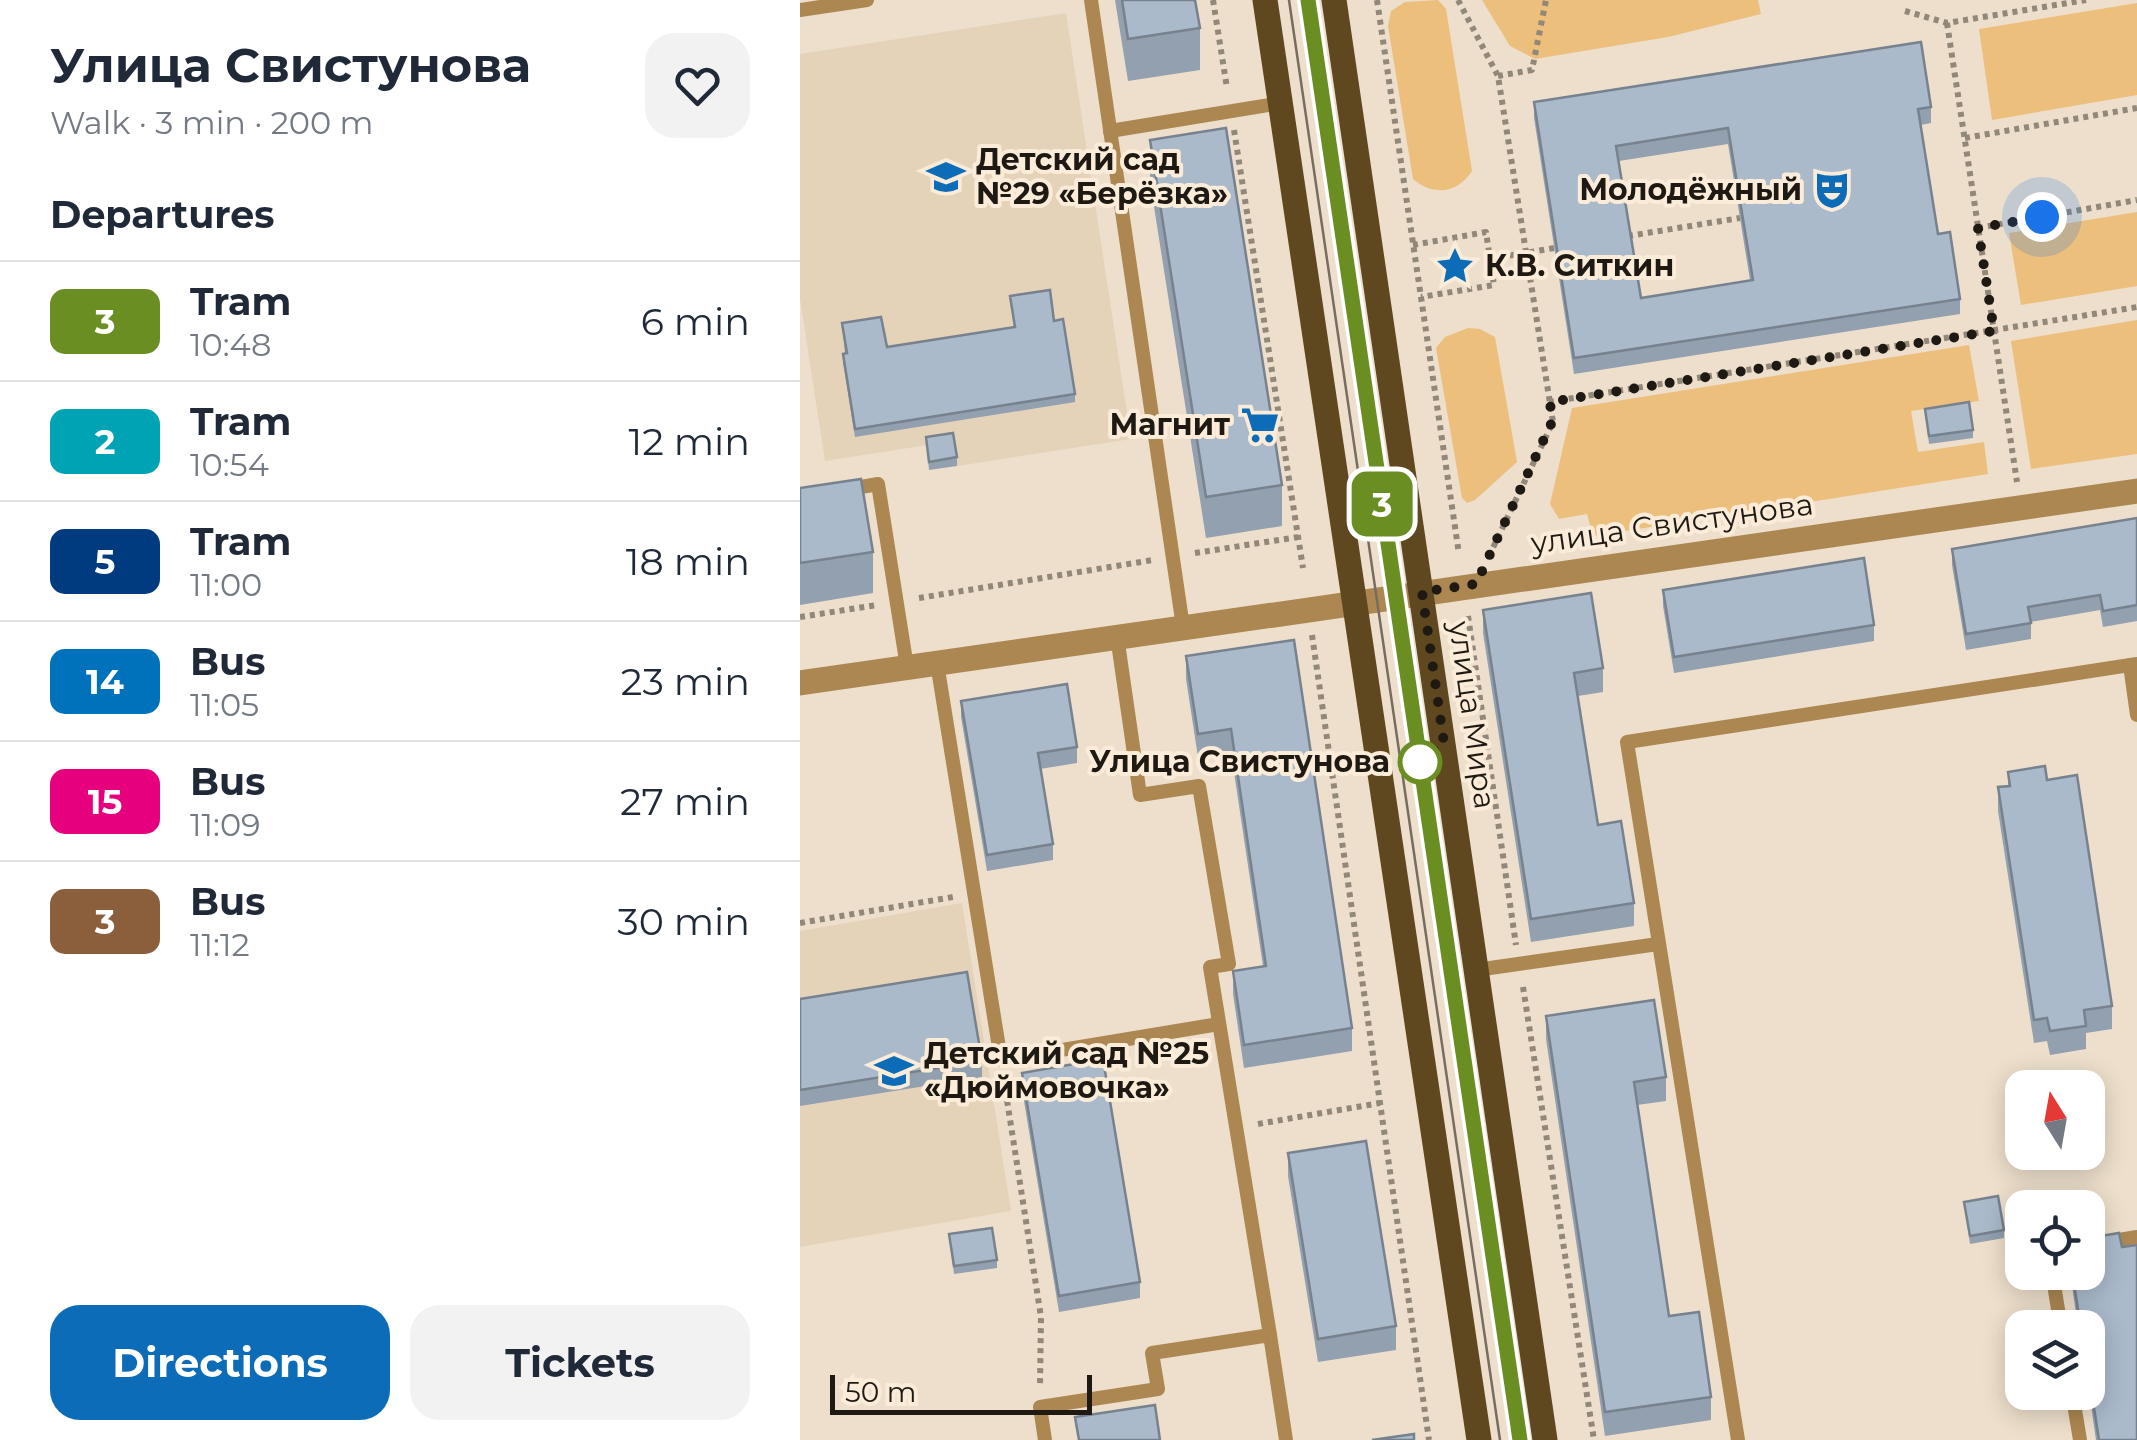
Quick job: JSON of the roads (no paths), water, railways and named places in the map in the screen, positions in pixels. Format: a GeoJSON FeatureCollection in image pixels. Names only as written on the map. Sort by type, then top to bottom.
{"type":"FeatureCollection","features":[{"type":"Feature","properties":{"kind":"main road"},"geometry":{"type":"LineString","coordinates":[[1265,0],[1479,1440]]}},
{"type":"Feature","properties":{"kind":"main road","name":"улица Мира"},"geometry":{"type":"LineString","coordinates":[[1334,0],[1545,1440]]}},
{"type":"Feature","properties":{"kind":"street","name":"улица Свистунова"},"geometry":{"type":"LineString","coordinates":[[800,682],[1422,592],[1471,592],[2137,491]]}},
{"type":"Feature","properties":{"kind":"lane"},"geometry":{"type":"LineString","coordinates":[[800,10],[868,0]]}},
{"type":"Feature","properties":{"kind":"lane"},"geometry":{"type":"LineString","coordinates":[[1090,0],[1183,627]]}},
{"type":"Feature","properties":{"kind":"lane"},"geometry":{"type":"LineString","coordinates":[[1110,131],[1281,103]]}},
{"type":"Feature","properties":{"kind":"lane"},"geometry":{"type":"LineString","coordinates":[[820,494],[878,484],[907,667]]}},
{"type":"Feature","properties":{"kind":"lane"},"geometry":{"type":"LineString","coordinates":[[1117,636],[1140,795],[1199,786],[1229,964],[1210,967],[1286,1440]]}},
{"type":"Feature","properties":{"kind":"lane"},"geometry":{"type":"LineString","coordinates":[[937,663],[1001,1060],[1219,1024]]}},
{"type":"Feature","properties":{"kind":"lane"},"geometry":{"type":"LineString","coordinates":[[1738,1440],[1627,742],[2133,664],[2137,715]]}},
{"type":"Feature","properties":{"kind":"lane"},"geometry":{"type":"LineString","coordinates":[[1476,970],[1658,944]]}},
{"type":"Feature","properties":{"kind":"lane"},"geometry":{"type":"LineString","coordinates":[[2105,1242],[2137,1237]]}},
{"type":"Feature","properties":{"kind":"lane"},"geometry":{"type":"LineString","coordinates":[[1046,1440],[1040,1408],[1158,1389],[1152,1354],[1270,1336]]}},
{"type":"Feature","properties":{"kind":"lane"},"geometry":{"type":"LineString","coordinates":[[2075,1410],[2080,1440]]}},
{"type":"Feature","properties":{"kind":"tram line"},"geometry":{"type":"LineString","coordinates":[[1289,0],[1500,1440]]}},
{"type":"Feature","properties":{"kind":"tram line"},"geometry":{"type":"LineString","coordinates":[[1308,0],[1520,1440]]}},
{"type":"Feature","properties":{"kind":"tram line","name":"3"},"geometry":{"type":"LineString","coordinates":[[1308,0],[1520,1440]]}},
{"type":"Feature","properties":{"kind":"place","name":"Детский сад №29 «Берёзка»"},"geometry":{"type":"Point","coordinates":[946,177]}},
{"type":"Feature","properties":{"kind":"place","name":"Молодёжный"},"geometry":{"type":"Point","coordinates":[1832,190]}},
{"type":"Feature","properties":{"kind":"place","name":"К.В. Ситкин"},"geometry":{"type":"Point","coordinates":[1455,266]}},
{"type":"Feature","properties":{"kind":"place","name":"Магнит"},"geometry":{"type":"Point","coordinates":[1260,425]}},
{"type":"Feature","properties":{"kind":"place","name":"Улица Свистунова"},"geometry":{"type":"Point","coordinates":[1420,762]}},
{"type":"Feature","properties":{"kind":"place","name":"Детский сад №25 «Дюймовочка»"},"geometry":{"type":"Point","coordinates":[894,1071]}}]}
